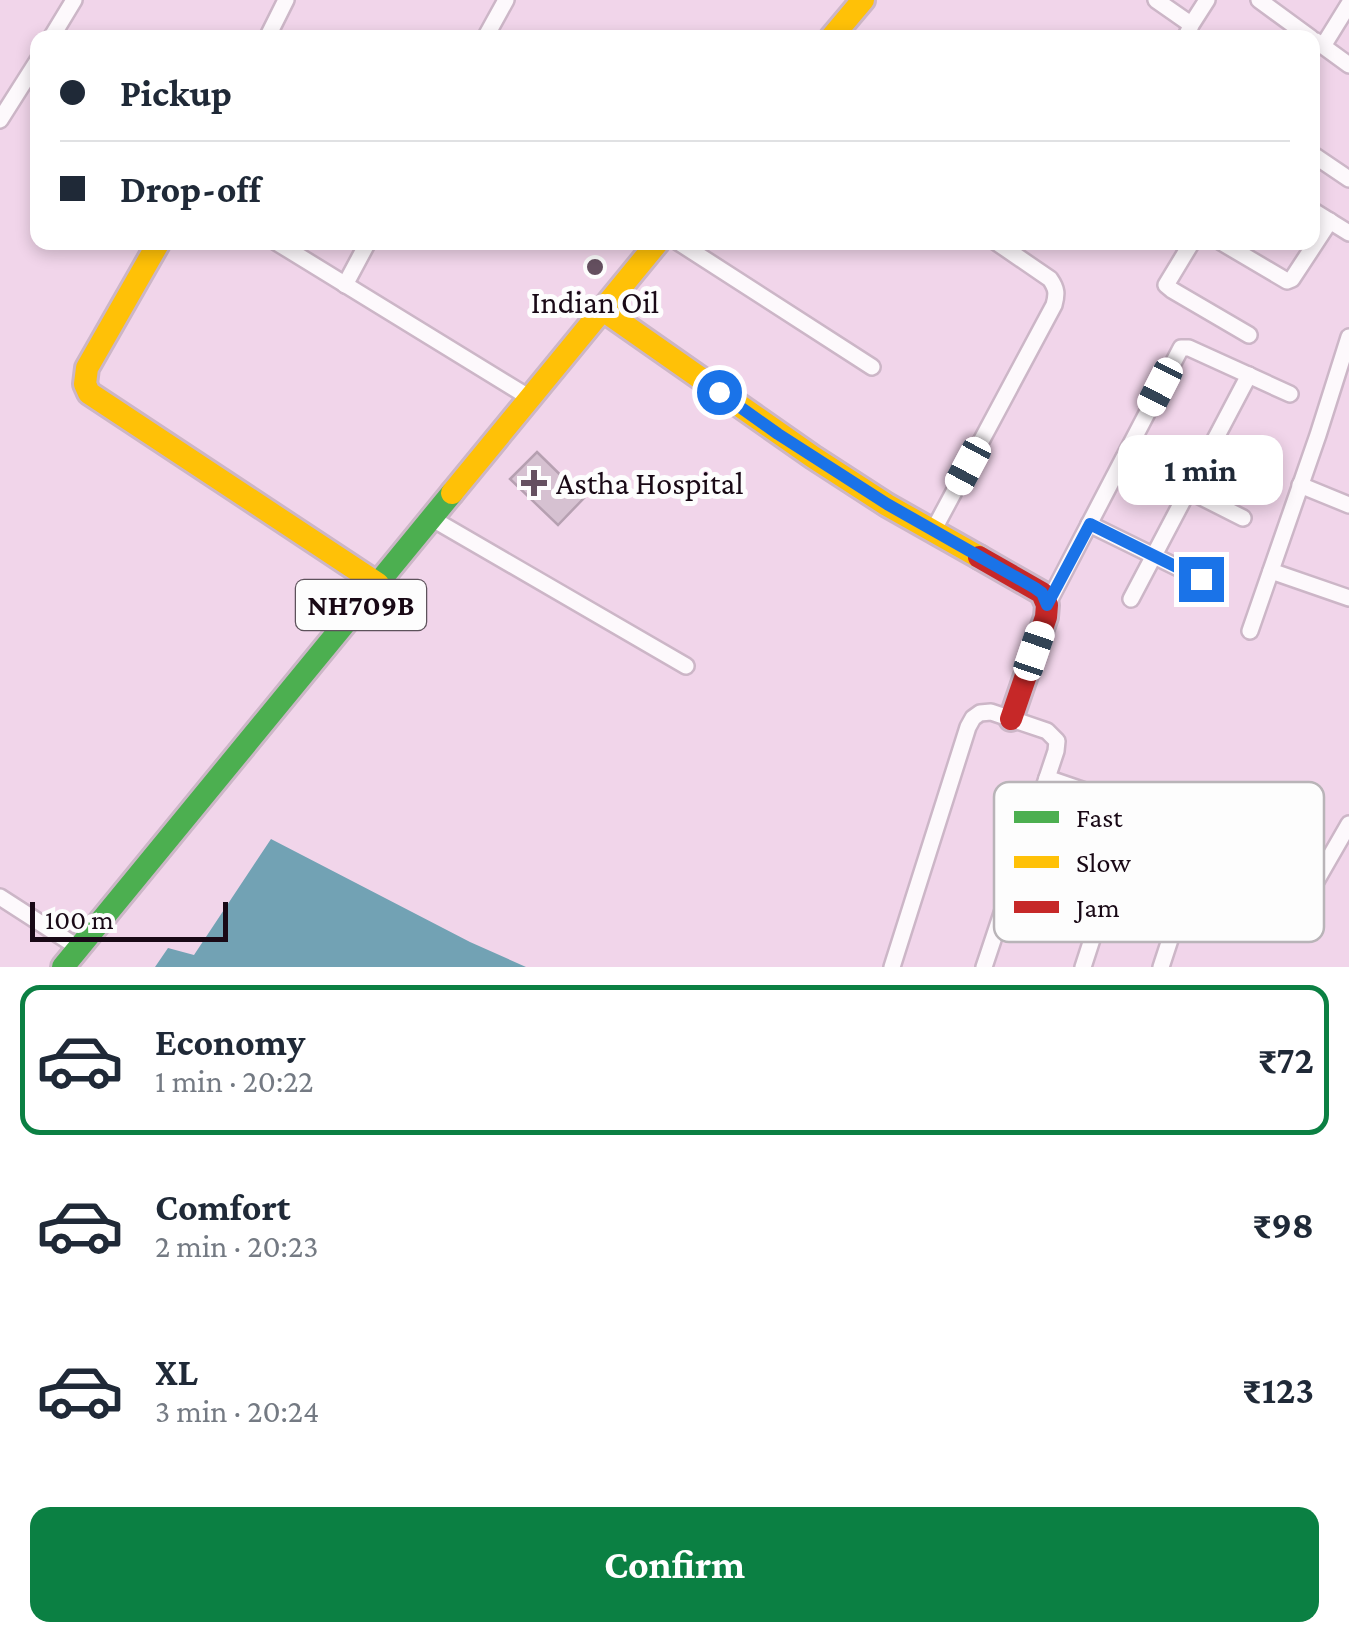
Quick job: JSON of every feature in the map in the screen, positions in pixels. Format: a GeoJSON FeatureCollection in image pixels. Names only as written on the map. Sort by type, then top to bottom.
{"type":"FeatureCollection","features":[{"type":"Feature","properties":{"kind":"main road"},"geometry":{"type":"LineString","coordinates":[[837,30],[864,0]]}},
{"type":"Feature","properties":{"kind":"main road"},"geometry":{"type":"LineString","coordinates":[[153,250],[87,368],[86,391],[378,584]]}},
{"type":"Feature","properties":{"kind":"main road","name":"NH709B"},"geometry":{"type":"LineString","coordinates":[[64,967],[652,250]]}},
{"type":"Feature","properties":{"kind":"main road"},"geometry":{"type":"LineString","coordinates":[[603,310],[778,434],[887,504],[1042,593],[1046,616],[1011,719]]}},
{"type":"Feature","properties":{"kind":"street"},"geometry":{"type":"LineString","coordinates":[[56,30],[74,0]]}},
{"type":"Feature","properties":{"kind":"street"},"geometry":{"type":"LineString","coordinates":[[270,30],[286,0]]}},
{"type":"Feature","properties":{"kind":"street"},"geometry":{"type":"LineString","coordinates":[[489,30],[506,0]]}},
{"type":"Feature","properties":{"kind":"street"},"geometry":{"type":"LineString","coordinates":[[1156,0],[1187,30]]}},
{"type":"Feature","properties":{"kind":"street"},"geometry":{"type":"LineString","coordinates":[[1189,30],[1207,0]]}},
{"type":"Feature","properties":{"kind":"street"},"geometry":{"type":"LineString","coordinates":[[1259,0],[1302,30]]}},
{"type":"Feature","properties":{"kind":"street"},"geometry":{"type":"LineString","coordinates":[[1320,36],[1349,4]]}},
{"type":"Feature","properties":{"kind":"street"},"geometry":{"type":"LineString","coordinates":[[1320,43],[1349,64]]}},
{"type":"Feature","properties":{"kind":"street"},"geometry":{"type":"LineString","coordinates":[[0,120],[30,73]]}},
{"type":"Feature","properties":{"kind":"street"},"geometry":{"type":"LineString","coordinates":[[1320,159],[1349,179]]}},
{"type":"Feature","properties":{"kind":"street"},"geometry":{"type":"LineString","coordinates":[[1320,215],[1349,233]]}},
{"type":"Feature","properties":{"kind":"street"},"geometry":{"type":"LineString","coordinates":[[1320,236],[1330,221]]}},
{"type":"Feature","properties":{"kind":"street"},"geometry":{"type":"LineString","coordinates":[[289,250],[530,398]]}},
{"type":"Feature","properties":{"kind":"street"},"geometry":{"type":"LineString","coordinates":[[344,284],[363,250]]}},
{"type":"Feature","properties":{"kind":"street"},"geometry":{"type":"LineString","coordinates":[[690,250],[872,367]]}},
{"type":"Feature","properties":{"kind":"street"},"geometry":{"type":"LineString","coordinates":[[933,531],[1054,306],[1056,286],[1008,250]]}},
{"type":"Feature","properties":{"kind":"street"},"geometry":{"type":"LineString","coordinates":[[1187,250],[1166,281],[1168,288],[1248,334]]}},
{"type":"Feature","properties":{"kind":"street"},"geometry":{"type":"LineString","coordinates":[[1234,250],[1287,282],[1311,250]]}},
{"type":"Feature","properties":{"kind":"street"},"geometry":{"type":"LineString","coordinates":[[1250,631],[1349,337]]}},
{"type":"Feature","properties":{"kind":"street"},"geometry":{"type":"LineString","coordinates":[[1047,605],[1181,348],[1185,346],[1290,394]]}},
{"type":"Feature","properties":{"kind":"street"},"geometry":{"type":"LineString","coordinates":[[1131,599],[1249,375]]}},
{"type":"Feature","properties":{"kind":"street"},"geometry":{"type":"LineString","coordinates":[[1124,458],[1243,518]]}},
{"type":"Feature","properties":{"kind":"street"},"geometry":{"type":"LineString","coordinates":[[1300,485],[1349,505]]}},
{"type":"Feature","properties":{"kind":"street"},"geometry":{"type":"LineString","coordinates":[[432,518],[686,666]]}},
{"type":"Feature","properties":{"kind":"street"},"geometry":{"type":"LineString","coordinates":[[1090,524],[1201,579]]}},
{"type":"Feature","properties":{"kind":"street"},"geometry":{"type":"LineString","coordinates":[[1270,571],[1349,598]]}},
{"type":"Feature","properties":{"kind":"street"},"geometry":{"type":"LineString","coordinates":[[892,967],[973,718],[992,712],[1054,736],[1056,751],[1045,782]]}},
{"type":"Feature","properties":{"kind":"street"},"geometry":{"type":"LineString","coordinates":[[1046,778],[1058,782]]}},
{"type":"Feature","properties":{"kind":"street"},"geometry":{"type":"LineString","coordinates":[[1324,867],[1349,824]]}},
{"type":"Feature","properties":{"kind":"street"},"geometry":{"type":"LineString","coordinates":[[0,897],[79,948]]}},
{"type":"Feature","properties":{"kind":"street"},"geometry":{"type":"LineString","coordinates":[[984,967],[994,937]]}},
{"type":"Feature","properties":{"kind":"street"},"geometry":{"type":"LineString","coordinates":[[1084,967],[1092,942]]}},
{"type":"Feature","properties":{"kind":"street"},"geometry":{"type":"LineString","coordinates":[[1161,967],[1169,942]]}},
{"type":"Feature","properties":{"kind":"water"},"geometry":{"type":"Polygon","coordinates":[[[271,839],[526,967],[155,967],[168,948],[194,955],[271,839]]]}},
{"type":"Feature","properties":{"kind":"building"},"geometry":{"type":"Polygon","coordinates":[[[537,452],[584,498],[558,525],[510,479],[537,452]]]}},
{"type":"Feature","properties":{"kind":"traffic: fast"},"geometry":{"type":"LineString","coordinates":[[63,967],[452,493]]}},
{"type":"Feature","properties":{"kind":"traffic: slow"},"geometry":{"type":"LineString","coordinates":[[838,30],[863,0]]}},
{"type":"Feature","properties":{"kind":"traffic: slow"},"geometry":{"type":"LineString","coordinates":[[154,250],[87,368],[85,384],[89,393],[378,584]]}},
{"type":"Feature","properties":{"kind":"traffic: slow"},"geometry":{"type":"LineString","coordinates":[[452,493],[651,250]]}},
{"type":"Feature","properties":{"kind":"traffic: slow"},"geometry":{"type":"LineString","coordinates":[[603,310],[813,457],[979,557]]}},
{"type":"Feature","properties":{"kind":"traffic: jam"},"geometry":{"type":"LineString","coordinates":[[979,557],[1042,593],[1047,605],[1011,719]]}},
{"type":"Feature","properties":{"kind":"place","name":"Indian Oil"},"geometry":{"type":"Point","coordinates":[595,267]}},
{"type":"Feature","properties":{"kind":"place","name":"Astha Hospital"},"geometry":{"type":"Point","coordinates":[534,483]}},
{"type":"Feature","properties":{"kind":"route"},"geometry":{"type":"LineString","coordinates":[[719,392],[887,504],[1035,588],[1047,605],[1090,524],[1201,579]]}}]}
